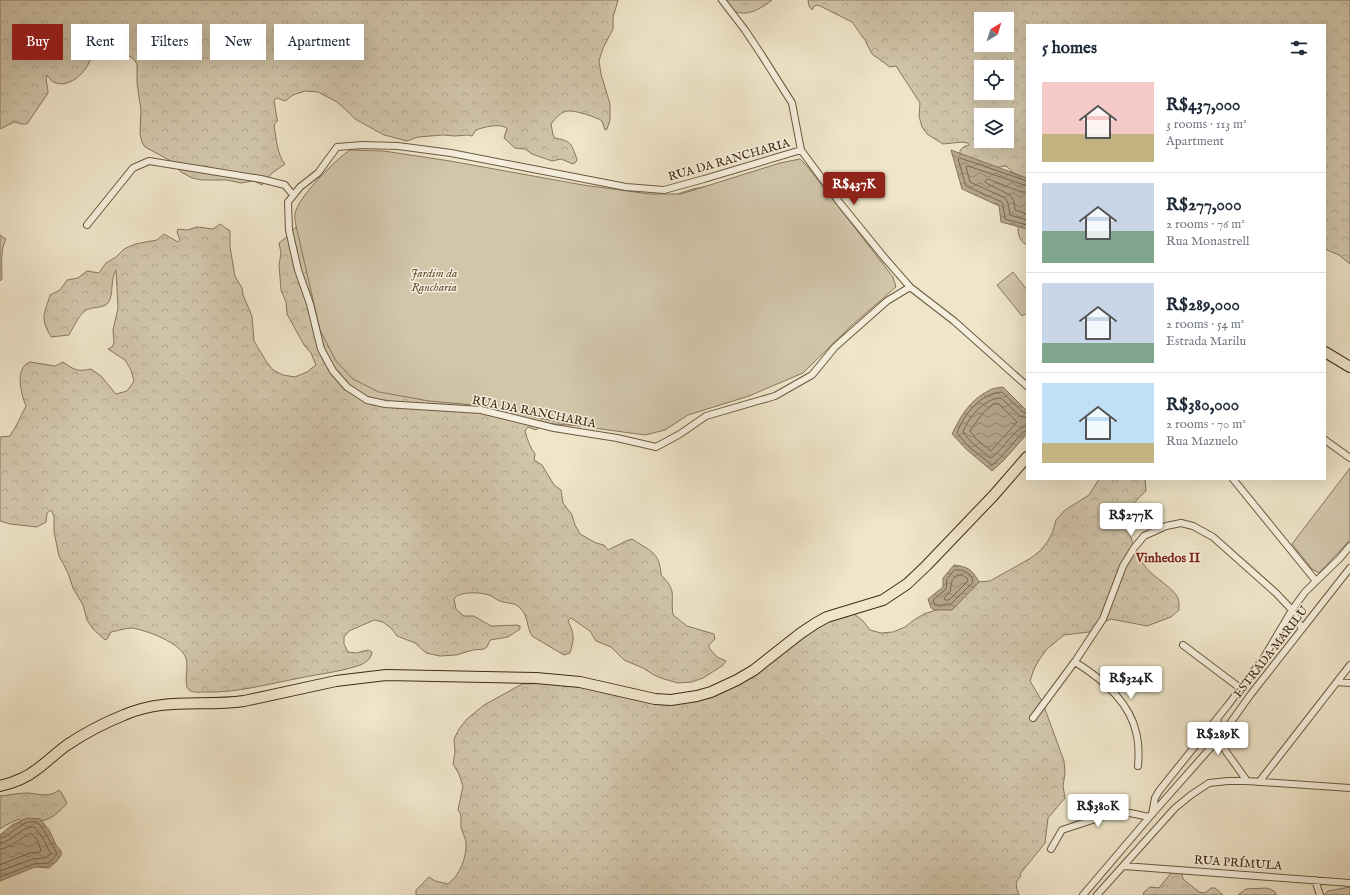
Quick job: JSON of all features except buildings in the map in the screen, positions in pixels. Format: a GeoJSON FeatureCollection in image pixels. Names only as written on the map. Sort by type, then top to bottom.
{"type":"FeatureCollection","features":[{"type":"Feature","properties":{"kind":"main road"},"geometry":{"type":"LineString","coordinates":[[1326,353],[1350,367]]}},
{"type":"Feature","properties":{"kind":"main road"},"geometry":{"type":"LineString","coordinates":[[0,786],[22,778],[35,771],[66,747],[92,730],[124,714],[173,703],[238,702],[356,678],[402,675],[536,678],[580,682],[655,699],[671,700],[711,692],[754,670],[816,623],[828,617],[883,600],[907,584],[989,500],[1026,458]]}},
{"type":"Feature","properties":{"kind":"street"},"geometry":{"type":"LineString","coordinates":[[722,0],[761,54],[792,103],[801,150],[840,203],[910,287],[954,321],[1026,385]]}},
{"type":"Feature","properties":{"kind":"street","name":"RUA DA RANCHARIA"},"geometry":{"type":"LineString","coordinates":[[801,150],[664,190],[626,187],[451,153],[398,146],[362,145],[337,147],[318,173],[300,187],[288,202],[289,230],[298,270],[310,304],[322,350],[333,371],[347,387],[367,400],[385,404],[481,410],[554,428],[617,438],[656,447],[680,434],[706,416],[775,396],[812,374],[835,347],[887,301],[910,287]]}},
{"type":"Feature","properties":{"kind":"street"},"geometry":{"type":"LineString","coordinates":[[87,225],[133,168],[149,161],[262,179],[285,185],[293,195]]}},
{"type":"Feature","properties":{"kind":"street"},"geometry":{"type":"LineString","coordinates":[[1326,441],[1350,458]]}},
{"type":"Feature","properties":{"kind":"street"},"geometry":{"type":"LineString","coordinates":[[1234,480],[1316,581]]}},
{"type":"Feature","properties":{"kind":"street"},"geometry":{"type":"LineString","coordinates":[[1033,718],[1075,662],[1103,619],[1123,566],[1134,548],[1144,536],[1166,526],[1181,523],[1193,526],[1213,538],[1276,593],[1292,610],[1302,629]]}},
{"type":"Feature","properties":{"kind":"street"},"geometry":{"type":"LineString","coordinates":[[1051,848],[1062,830],[1077,825],[1105,816],[1130,813],[1150,816],[1155,798],[1159,791],[1263,659],[1292,610],[1305,592],[1340,558],[1350,546]]}},
{"type":"Feature","properties":{"kind":"street","name":"ESTRADA MARILU"},"geometry":{"type":"LineString","coordinates":[[1083,895],[1221,736],[1251,694],[1350,568]]}},
{"type":"Feature","properties":{"kind":"street"},"geometry":{"type":"LineString","coordinates":[[1183,645],[1240,688]]}},
{"type":"Feature","properties":{"kind":"street"},"geometry":{"type":"LineString","coordinates":[[1075,662],[1090,671],[1119,698],[1129,714],[1136,731],[1139,749],[1138,766]]}},
{"type":"Feature","properties":{"kind":"street"},"geometry":{"type":"LineString","coordinates":[[1259,782],[1350,665]]}},
{"type":"Feature","properties":{"kind":"street"},"geometry":{"type":"LineString","coordinates":[[1337,682],[1350,683]]}},
{"type":"Feature","properties":{"kind":"street"},"geometry":{"type":"LineString","coordinates":[[1217,719],[1225,750],[1247,780]]}},
{"type":"Feature","properties":{"kind":"street"},"geometry":{"type":"LineString","coordinates":[[1097,895],[1175,808],[1209,783],[1228,780],[1247,780],[1350,788]]}},
{"type":"Feature","properties":{"kind":"street","name":"RUA PRÍMULA"},"geometry":{"type":"LineString","coordinates":[[1124,866],[1350,883]]}},
{"type":"Feature","properties":{"kind":"street"},"geometry":{"type":"LineString","coordinates":[[1315,880],[1320,895]]}},
{"type":"Feature","properties":{"kind":"green space"},"geometry":{"type":"Polygon","coordinates":[[[0,0],[618,0],[613,18],[613,29],[603,48],[599,61],[601,74],[610,104],[610,120],[607,129],[605,130],[602,121],[599,119],[571,111],[560,114],[551,124],[555,138],[565,140],[570,144],[577,159],[573,164],[561,159],[552,161],[532,154],[525,149],[515,148],[504,138],[507,128],[500,126],[476,130],[472,136],[443,135],[418,137],[407,141],[384,135],[355,119],[337,102],[318,92],[305,91],[293,95],[285,101],[277,98],[274,100],[278,120],[274,125],[276,140],[280,156],[285,164],[272,173],[262,185],[254,181],[241,183],[226,180],[202,180],[192,178],[181,172],[171,161],[145,147],[142,142],[140,134],[141,110],[137,83],[137,64],[133,58],[129,56],[129,24],[71,24],[71,60],[90,60],[86,68],[78,77],[67,83],[56,83],[47,75],[46,80],[48,93],[27,124],[14,122],[0,129],[0,0]]]}},
{"type":"Feature","properties":{"kind":"green space"},"geometry":{"type":"Polygon","coordinates":[[[726,0],[772,0],[754,11],[741,13],[730,7],[726,0]]]}},
{"type":"Feature","properties":{"kind":"green space"},"geometry":{"type":"Polygon","coordinates":[[[808,0],[1350,0],[1350,264],[1339,255],[1326,249],[1326,24],[1026,24],[1026,184],[1006,166],[993,168],[959,157],[961,149],[969,145],[968,143],[962,142],[943,144],[927,134],[922,127],[919,116],[920,103],[896,66],[890,67],[872,54],[865,40],[852,22],[818,5],[814,6],[812,10],[809,6],[808,0]]]}},
{"type":"Feature","properties":{"kind":"green space","name":"Jardim da Rancharia"},"geometry":{"type":"Polygon","coordinates":[[[350,150],[384,151],[450,161],[583,185],[650,194],[681,194],[780,163],[800,159],[893,277],[896,287],[852,325],[803,373],[749,396],[688,415],[665,430],[645,435],[572,425],[485,406],[429,401],[379,392],[353,379],[336,361],[320,330],[295,220],[297,207],[302,199],[318,179],[350,150]]]}},
{"type":"Feature","properties":{"kind":"green space"},"geometry":{"type":"Polygon","coordinates":[[[719,184],[616,429],[544,423],[536,430],[528,427],[525,431],[530,446],[535,454],[534,460],[542,465],[554,485],[561,490],[563,503],[572,515],[580,534],[596,543],[604,545],[608,550],[632,539],[649,550],[659,561],[661,575],[670,585],[673,615],[687,626],[714,634],[715,639],[709,645],[709,648],[717,657],[726,661],[722,666],[703,678],[692,682],[678,683],[654,675],[643,668],[624,660],[611,647],[596,641],[590,631],[571,618],[568,621],[573,634],[572,644],[570,653],[564,655],[532,636],[525,615],[518,606],[503,602],[489,595],[480,593],[465,593],[454,599],[456,609],[464,616],[474,616],[491,626],[517,625],[520,626],[520,629],[508,637],[490,640],[487,647],[484,649],[473,650],[456,655],[440,656],[426,653],[415,643],[397,636],[392,629],[383,622],[374,620],[349,631],[344,637],[344,644],[348,652],[356,653],[368,650],[372,652],[369,659],[360,665],[240,690],[192,692],[187,688],[186,684],[186,658],[183,652],[170,642],[146,631],[132,628],[111,632],[105,640],[93,629],[87,620],[83,605],[73,588],[68,573],[59,556],[54,532],[54,516],[51,510],[47,513],[46,522],[37,527],[10,524],[0,521],[0,437],[10,436],[26,406],[22,395],[20,382],[20,375],[25,365],[30,362],[55,366],[63,362],[76,370],[91,369],[101,376],[116,394],[127,391],[134,381],[131,370],[125,360],[108,349],[112,347],[114,343],[113,330],[118,308],[116,270],[113,278],[111,296],[108,303],[106,305],[90,308],[85,311],[78,319],[69,335],[51,337],[44,321],[44,313],[50,295],[60,290],[67,280],[78,278],[87,271],[99,273],[106,263],[116,257],[124,249],[135,244],[157,240],[164,234],[178,242],[180,240],[177,232],[178,229],[187,230],[197,227],[213,229],[220,224],[230,231],[230,247],[235,276],[242,288],[243,295],[252,316],[254,341],[273,370],[283,375],[295,377],[307,372],[316,365],[311,353],[304,345],[287,314],[286,302],[281,290],[279,265],[281,253],[279,243],[288,236],[305,216],[569,194],[671,196],[693,189],[719,184]]]}},
{"type":"Feature","properties":{"kind":"green space"},"geometry":{"type":"Polygon","coordinates":[[[1026,194],[1026,244],[1022,241],[1019,235],[1018,228],[1020,212],[1026,194]]]}},
{"type":"Feature","properties":{"kind":"green space"},"geometry":{"type":"Polygon","coordinates":[[[0,235],[6,239],[2,253],[2,279],[0,281],[0,235]]]}},
{"type":"Feature","properties":{"kind":"green space"},"geometry":{"type":"Polygon","coordinates":[[[1013,272],[1026,289],[1026,314],[1022,316],[997,285],[1013,272]]]}},
{"type":"Feature","properties":{"kind":"green space"},"geometry":{"type":"Polygon","coordinates":[[[1350,468],[1350,540],[1319,573],[1312,569],[1292,544],[1350,468]]]}},
{"type":"Feature","properties":{"kind":"green space"},"geometry":{"type":"Polygon","coordinates":[[[1098,480],[1145,480],[1146,491],[1134,504],[1125,519],[1133,543],[1141,560],[1152,574],[1175,594],[1178,598],[1179,610],[1171,617],[1147,626],[1111,619],[1099,624],[1089,632],[1064,635],[1047,649],[1039,660],[1030,681],[1042,701],[1064,761],[1065,773],[1063,786],[1065,798],[1048,818],[1045,843],[1020,874],[1021,876],[1016,885],[1019,895],[416,895],[416,890],[429,877],[435,881],[448,884],[456,876],[464,860],[466,842],[461,827],[461,818],[458,810],[463,786],[459,774],[453,764],[455,752],[454,739],[459,729],[467,719],[484,705],[522,684],[579,682],[652,701],[703,694],[805,637],[827,621],[839,617],[853,613],[863,621],[870,630],[881,633],[893,632],[905,627],[924,614],[936,610],[978,582],[990,581],[1031,558],[1040,551],[1048,541],[1056,520],[1065,510],[1089,495],[1098,480]]]}},
{"type":"Feature","properties":{"kind":"green space"},"geometry":{"type":"Polygon","coordinates":[[[59,790],[67,803],[58,813],[43,821],[24,824],[19,819],[0,829],[0,796],[25,793],[48,795],[59,790]]]}},
{"type":"Feature","properties":{"kind":"green space"},"geometry":{"type":"Polygon","coordinates":[[[1172,872],[1183,872],[1183,879],[1199,892],[1205,893],[1211,888],[1215,888],[1223,895],[1143,895],[1144,892],[1150,887],[1159,888],[1172,872]]]}},
{"type":"Feature","properties":{"kind":"green space"},"geometry":{"type":"Polygon","coordinates":[[[1350,887],[1350,895],[1324,895],[1328,891],[1350,887]]]}},
{"type":"Feature","properties":{"kind":"green space"},"geometry":{"type":"Polygon","coordinates":[[[1267,888],[1274,891],[1277,895],[1238,895],[1246,889],[1267,888]]]}},
{"type":"Feature","properties":{"kind":"water"},"geometry":{"type":"Polygon","coordinates":[[[951,150],[1026,178],[1026,229],[1001,222],[999,206],[962,189],[951,150]]]}},
{"type":"Feature","properties":{"kind":"water"},"geometry":{"type":"Polygon","coordinates":[[[1003,387],[1026,410],[1026,435],[992,471],[966,449],[952,434],[958,421],[971,404],[976,399],[993,389],[1003,387]]]}},
{"type":"Feature","properties":{"kind":"water"},"geometry":{"type":"Polygon","coordinates":[[[954,565],[969,569],[979,582],[952,610],[935,610],[931,608],[928,599],[943,587],[943,578],[954,565]]]}},
{"type":"Feature","properties":{"kind":"water"},"geometry":{"type":"Polygon","coordinates":[[[27,818],[40,819],[49,830],[56,845],[61,851],[61,855],[49,868],[35,867],[0,881],[0,835],[12,825],[27,818]]]}},
{"type":"Feature","properties":{"kind":"district","name":"Vinhedos II"},"geometry":{"type":"Point","coordinates":[1168,558]}}]}
